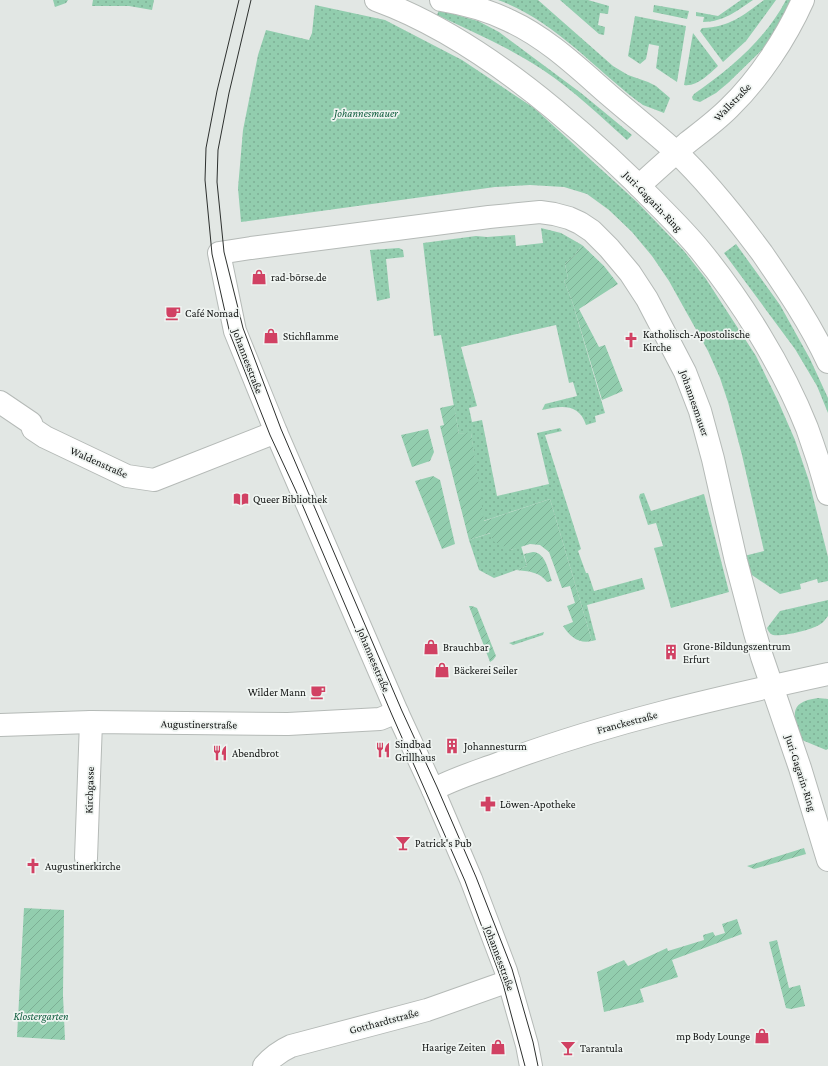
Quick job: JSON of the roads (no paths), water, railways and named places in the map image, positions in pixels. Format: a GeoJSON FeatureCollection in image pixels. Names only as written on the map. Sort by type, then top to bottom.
{"type":"FeatureCollection","features":[{"type":"Feature","properties":{"kind":"street","name":"Juri-Gagarin-Ring"},"geometry":{"type":"LineString","coordinates":[[376,0],[420,19],[457,40],[534,92],[590,138],[639,186],[700,250],[731,291],[766,346],[789,387],[820,465],[828,494]]}},
{"type":"Feature","properties":{"kind":"street"},"geometry":{"type":"LineString","coordinates":[[441,0],[466,4],[494,14],[526,29],[552,47],[583,72],[676,152],[708,185],[745,230],[803,314],[828,362]]}},
{"type":"Feature","properties":{"kind":"street","name":"Wallstraße"},"geometry":{"type":"LineString","coordinates":[[639,186],[676,152],[729,108],[746,89],[777,47],[797,13],[802,0]]}},
{"type":"Feature","properties":{"kind":"street","name":"Johannesmauer"},"geometry":{"type":"LineString","coordinates":[[219,253],[240,249],[540,212],[569,218],[592,231],[609,248],[647,299],[685,372],[700,411],[713,459],[736,561],[760,651],[773,686]]}},
{"type":"Feature","properties":{"kind":"street","name":"Johannesstraße"},"geometry":{"type":"LineString","coordinates":[[219,253],[236,331],[276,432],[471,879],[509,982],[532,1066]]}},
{"type":"Feature","properties":{"kind":"street","name":"Waldenstraße"},"geometry":{"type":"LineString","coordinates":[[0,402],[38,430],[127,476],[154,480],[276,432]]}},
{"type":"Feature","properties":{"kind":"street","name":"Franckestraße"},"geometry":{"type":"LineString","coordinates":[[433,790],[534,750],[606,727],[828,674]]}},
{"type":"Feature","properties":{"kind":"street","name":"Juri-Gagarin-Ring"},"geometry":{"type":"LineString","coordinates":[[773,686],[828,860]]}},
{"type":"Feature","properties":{"kind":"street","name":"Augustinerstraße"},"geometry":{"type":"LineString","coordinates":[[0,725],[91,722],[288,724],[380,719],[397,712]]}},
{"type":"Feature","properties":{"kind":"street","name":"Kirchgasse"},"geometry":{"type":"LineString","coordinates":[[86,858],[91,722]]}},
{"type":"Feature","properties":{"kind":"street","name":"Gotthardtstraße"},"geometry":{"type":"LineString","coordinates":[[264,1066],[277,1053],[292,1046],[434,1008],[509,982]]}},
{"type":"Feature","properties":{"kind":"tram line"},"geometry":{"type":"LineString","coordinates":[[239,0],[217,91],[206,148],[205,180],[212,254],[230,334],[270,435],[302,504],[465,881],[503,984],[525,1066]]}},
{"type":"Feature","properties":{"kind":"tram line"},"geometry":{"type":"LineString","coordinates":[[251,0],[229,93],[218,150],[217,182],[224,252],[243,328],[281,429],[402,711],[476,877],[512,969],[533,1042],[538,1066]]}},
{"type":"Feature","properties":{"kind":"place","name":"rad-börse.de"},"geometry":{"type":"Point","coordinates":[259,277]}},
{"type":"Feature","properties":{"kind":"place","name":"Café Nomad"},"geometry":{"type":"Point","coordinates":[173,313]}},
{"type":"Feature","properties":{"kind":"place","name":"Stichflamme"},"geometry":{"type":"Point","coordinates":[271,336]}},
{"type":"Feature","properties":{"kind":"place","name":"Katholisch-Apostolische Kirche"},"geometry":{"type":"Point","coordinates":[631,340]}},
{"type":"Feature","properties":{"kind":"place","name":"Queer Bibliothek"},"geometry":{"type":"Point","coordinates":[241,499]}},
{"type":"Feature","properties":{"kind":"place","name":"Brauchbar"},"geometry":{"type":"Point","coordinates":[431,647]}},
{"type":"Feature","properties":{"kind":"place","name":"Grone-Bildungszentrum Erfurt"},"geometry":{"type":"Point","coordinates":[671,652]}},
{"type":"Feature","properties":{"kind":"place","name":"Bäckerei Seiler"},"geometry":{"type":"Point","coordinates":[442,670]}},
{"type":"Feature","properties":{"kind":"place","name":"Wilder Mann"},"geometry":{"type":"Point","coordinates":[318,692]}},
{"type":"Feature","properties":{"kind":"place","name":"Johannesturm"},"geometry":{"type":"Point","coordinates":[452,746]}},
{"type":"Feature","properties":{"kind":"place","name":"Sindbad Grillhaus"},"geometry":{"type":"Point","coordinates":[383,750]}},
{"type":"Feature","properties":{"kind":"place","name":"Abendbrot"},"geometry":{"type":"Point","coordinates":[220,753]}},
{"type":"Feature","properties":{"kind":"place","name":"Löwen-Apotheke"},"geometry":{"type":"Point","coordinates":[488,804]}},
{"type":"Feature","properties":{"kind":"place","name":"Patrick's Pub"},"geometry":{"type":"Point","coordinates":[403,843]}},
{"type":"Feature","properties":{"kind":"place","name":"Augustinerkirche"},"geometry":{"type":"Point","coordinates":[33,866]}},
{"type":"Feature","properties":{"kind":"place","name":"mp Body Lounge"},"geometry":{"type":"Point","coordinates":[762,1036]}},
{"type":"Feature","properties":{"kind":"place","name":"Haarige Zeiten"},"geometry":{"type":"Point","coordinates":[498,1047]}},
{"type":"Feature","properties":{"kind":"place","name":"Tarantula"},"geometry":{"type":"Point","coordinates":[568,1048]}},
{"type":"Feature","properties":{"kind":"park label","name":"Klostergarten"},"geometry":{"type":"Point","coordinates":[41,1016]}}]}
